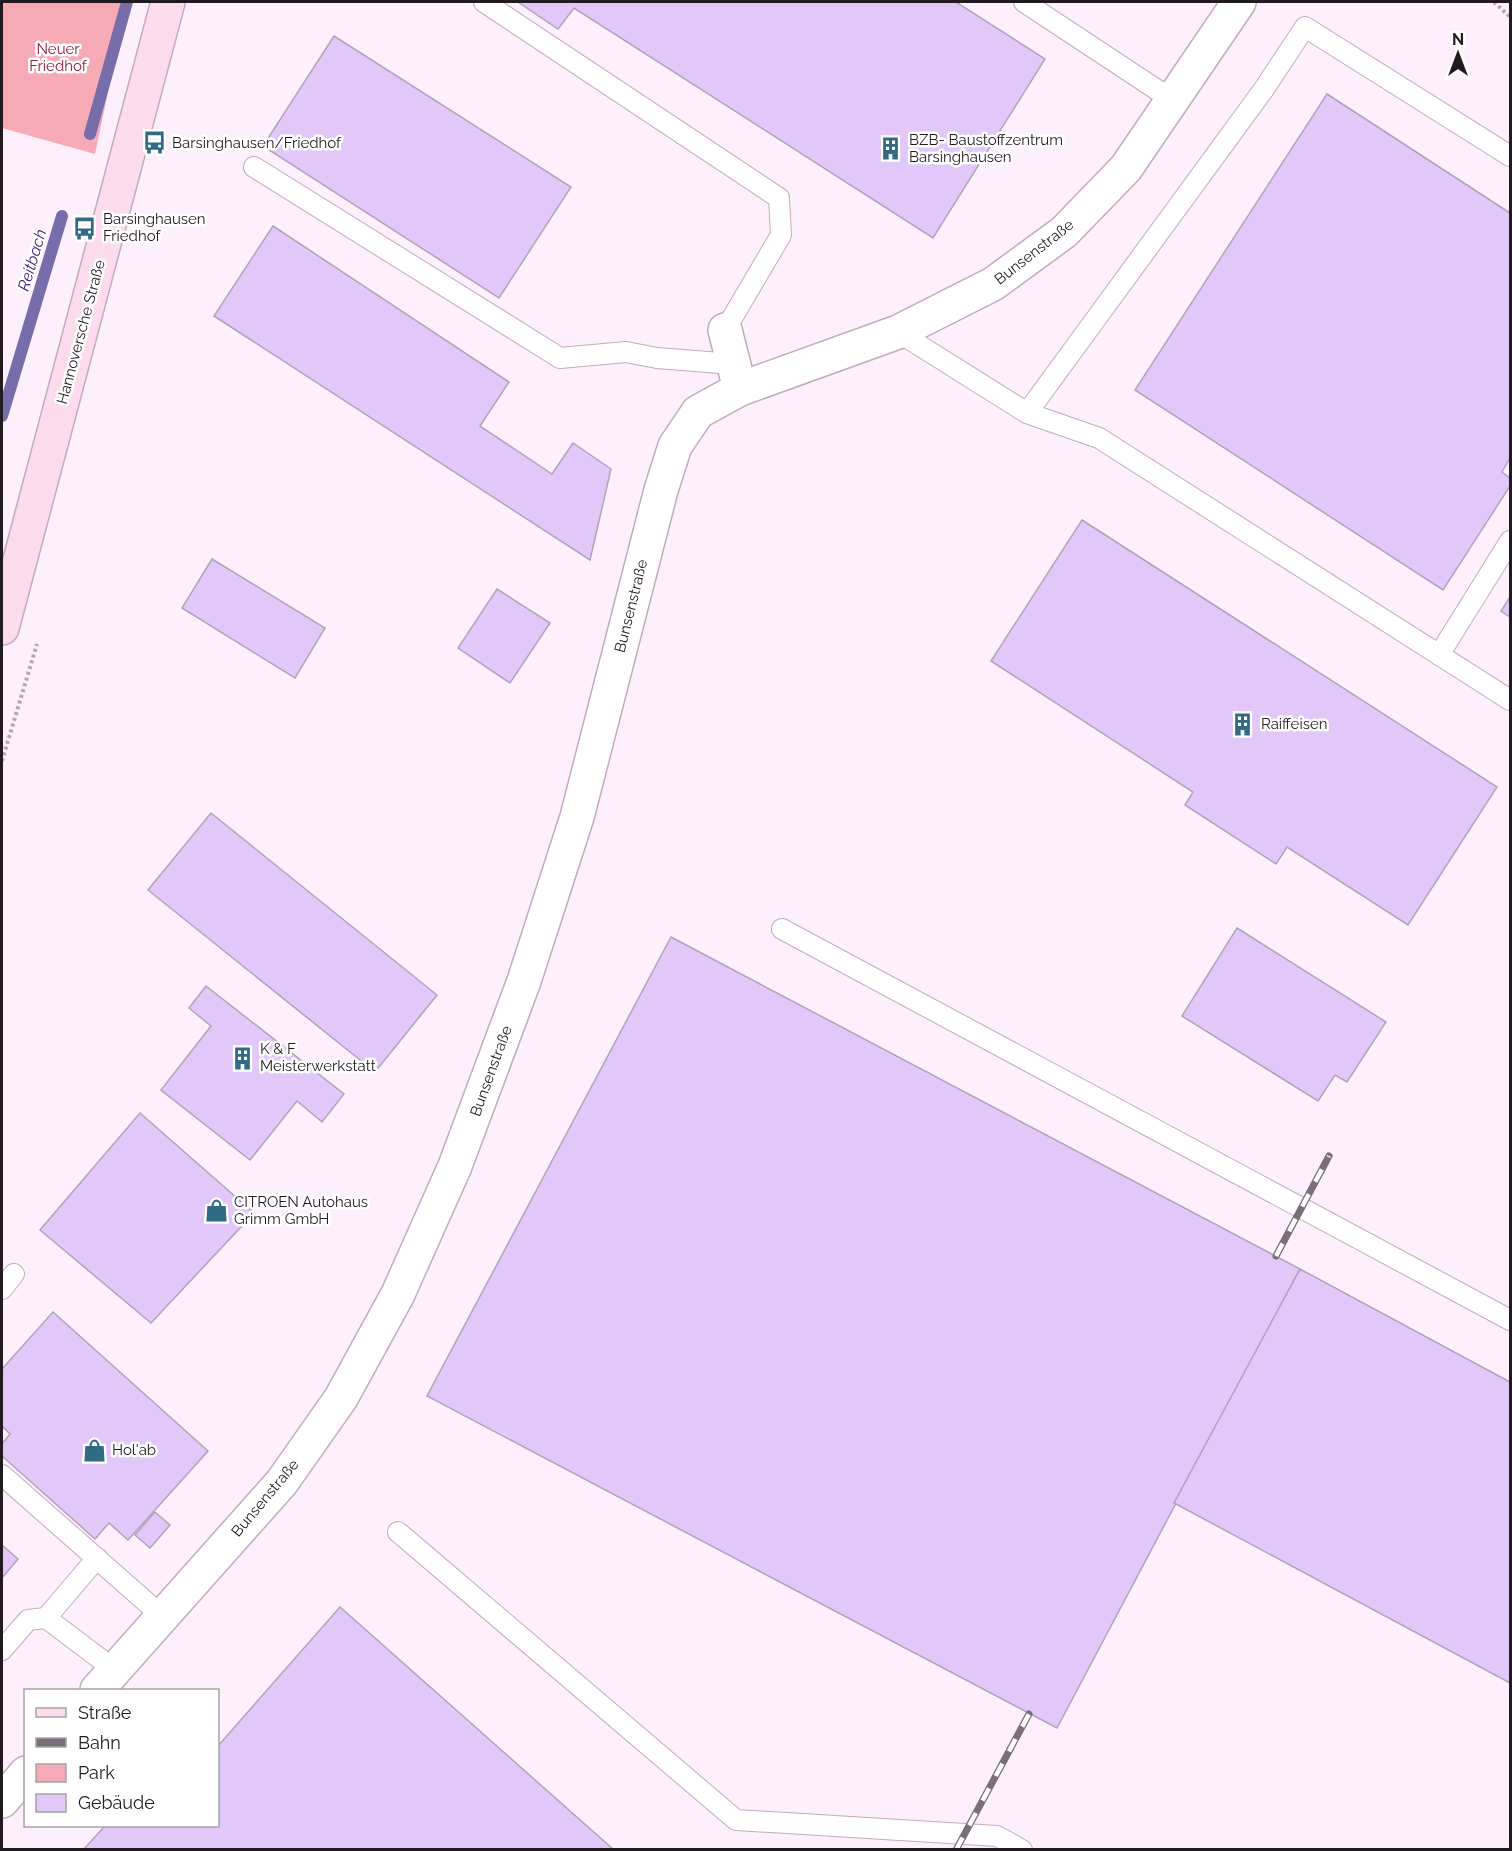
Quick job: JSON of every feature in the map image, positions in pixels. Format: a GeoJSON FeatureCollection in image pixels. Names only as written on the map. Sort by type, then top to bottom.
{"type":"FeatureCollection","features":[{"type":"Feature","properties":{"kind":"street","name":"Hannoversche Straße"},"geometry":{"type":"LineString","coordinates":[[5,607],[168,2]]}},
{"type":"Feature","properties":{"kind":"street","name":"Bunsenstraße"},"geometry":{"type":"LineString","coordinates":[[106,1680],[282,1482],[341,1398],[398,1294],[455,1166],[524,981],[577,817],[661,490],[675,446],[698,412],[737,377],[898,332],[993,284],[1064,232],[1126,168],[1239,2]]}},
{"type":"Feature","properties":{"kind":"street"},"geometry":{"type":"LineString","coordinates":[[725,330],[737,377]]}},
{"type":"Feature","properties":{"kind":"street"},"geometry":{"type":"LineString","coordinates":[[2,1800],[24,1775]]}},
{"type":"Feature","properties":{"kind":"lane"},"geometry":{"type":"LineString","coordinates":[[484,2],[779,198],[781,235],[725,330]]}},
{"type":"Feature","properties":{"kind":"lane"},"geometry":{"type":"LineString","coordinates":[[1023,2],[1173,101]]}},
{"type":"Feature","properties":{"kind":"lane"},"geometry":{"type":"LineString","coordinates":[[1027,413],[1264,89],[1305,27],[1510,156]]}},
{"type":"Feature","properties":{"kind":"lane"},"geometry":{"type":"LineString","coordinates":[[254,167],[560,358],[626,352],[737,377]]}},
{"type":"Feature","properties":{"kind":"lane"},"geometry":{"type":"LineString","coordinates":[[898,332],[1027,413],[1100,438],[1510,700]]}},
{"type":"Feature","properties":{"kind":"lane"},"geometry":{"type":"LineString","coordinates":[[1439,655],[1510,541]]}},
{"type":"Feature","properties":{"kind":"lane"},"geometry":{"type":"LineString","coordinates":[[782,929],[1510,1320]]}},
{"type":"Feature","properties":{"kind":"lane"},"geometry":{"type":"LineString","coordinates":[[2,1475],[162,1616]]}},
{"type":"Feature","properties":{"kind":"lane"},"geometry":{"type":"LineString","coordinates":[[398,1532],[736,1820],[997,1836],[1022,1850]]}},
{"type":"Feature","properties":{"kind":"lane"},"geometry":{"type":"LineString","coordinates":[[2,1650],[28,1620],[46,1618],[97,1558]]}},
{"type":"Feature","properties":{"kind":"lane"},"geometry":{"type":"LineString","coordinates":[[46,1618],[106,1680]]}},
{"type":"Feature","properties":{"kind":"path"},"geometry":{"type":"LineString","coordinates":[[1494,2],[1510,17]]}},
{"type":"Feature","properties":{"kind":"green space","name":"Neuer Friedhof"},"geometry":{"type":"Polygon","coordinates":[[[2,2],[127,2],[95,154],[2,128],[2,2]]]}},
{"type":"Feature","properties":{"kind":"building","name":"BZB- Baustoffzentrum Barsinghausen"},"geometry":{"type":"Polygon","coordinates":[[[518,2],[956,2],[1045,59],[933,238],[574,8],[558,29],[518,2]]]}},
{"type":"Feature","properties":{"kind":"building"},"geometry":{"type":"Polygon","coordinates":[[[334,36],[571,187],[499,298],[263,146],[334,36]]]}},
{"type":"Feature","properties":{"kind":"building"},"geometry":{"type":"Polygon","coordinates":[[[1327,94],[1510,213],[1510,458],[1502,472],[1510,478],[1510,486],[1443,590],[1135,390],[1327,94]]]}},
{"type":"Feature","properties":{"kind":"building"},"geometry":{"type":"Polygon","coordinates":[[[273,226],[509,382],[480,426],[552,474],[573,443],[611,469],[590,560],[214,316],[273,226]]]}},
{"type":"Feature","properties":{"kind":"building","name":"Raiffeisen"},"geometry":{"type":"Polygon","coordinates":[[[1082,520],[1497,787],[1408,925],[1287,847],[1276,864],[1185,805],[1193,792],[991,661],[1082,520]]]}},
{"type":"Feature","properties":{"kind":"building"},"geometry":{"type":"Polygon","coordinates":[[[212,559],[325,628],[295,678],[182,608],[212,559]]]}},
{"type":"Feature","properties":{"kind":"building"},"geometry":{"type":"Polygon","coordinates":[[[497,589],[550,623],[510,683],[458,648],[497,589]]]}},
{"type":"Feature","properties":{"kind":"building"},"geometry":{"type":"Polygon","coordinates":[[[1510,597],[1510,617],[1501,611],[1510,597]]]}},
{"type":"Feature","properties":{"kind":"building"},"geometry":{"type":"Polygon","coordinates":[[[211,813],[437,995],[375,1072],[148,890],[211,813]]]}},
{"type":"Feature","properties":{"kind":"building"},"geometry":{"type":"Polygon","coordinates":[[[1237,928],[1386,1022],[1347,1082],[1335,1075],[1318,1101],[1182,1016],[1237,928]]]}},
{"type":"Feature","properties":{"kind":"building"},"geometry":{"type":"Polygon","coordinates":[[[671,937],[1300,1269],[1057,1728],[427,1396],[671,937]]]}},
{"type":"Feature","properties":{"kind":"building","name":"K & F Meisterwerkstatt"},"geometry":{"type":"Polygon","coordinates":[[[206,986],[344,1094],[322,1122],[297,1101],[250,1160],[161,1090],[211,1026],[189,1008],[206,986]]]}},
{"type":"Feature","properties":{"kind":"building"},"geometry":{"type":"Polygon","coordinates":[[[140,1113],[254,1213],[151,1323],[40,1230],[140,1113]]]}},
{"type":"Feature","properties":{"kind":"building"},"geometry":{"type":"Polygon","coordinates":[[[1300,1269],[1510,1382],[1510,1683],[1174,1503],[1300,1269]]]}},
{"type":"Feature","properties":{"kind":"building"},"geometry":{"type":"Polygon","coordinates":[[[53,1312],[208,1451],[128,1540],[109,1523],[95,1539],[2,1456],[2,1444],[10,1434],[2,1426],[2,1369],[53,1312]]]}},
{"type":"Feature","properties":{"kind":"building"},"geometry":{"type":"Polygon","coordinates":[[[155,1512],[170,1525],[150,1548],[135,1535],[155,1512]]]}},
{"type":"Feature","properties":{"kind":"building"},"geometry":{"type":"Polygon","coordinates":[[[2,1545],[18,1559],[2,1578],[2,1545]]]}},
{"type":"Feature","properties":{"kind":"building"},"geometry":{"type":"Polygon","coordinates":[[[340,1607],[614,1850],[83,1850],[104,1827],[219,1827],[219,1745],[340,1607]]]}},
{"type":"Feature","properties":{"kind":"waterway","name":"Reitbach"},"geometry":{"type":"LineString","coordinates":[[90,134],[127,2]]}},
{"type":"Feature","properties":{"kind":"waterway","name":"Reitbach"},"geometry":{"type":"LineString","coordinates":[[2,416],[62,216]]}},
{"type":"Feature","properties":{"kind":"railway"},"geometry":{"type":"LineString","coordinates":[[1276,1256],[1329,1156]]}},
{"type":"Feature","properties":{"kind":"railway"},"geometry":{"type":"LineString","coordinates":[[956,1850],[1029,1714]]}},
{"type":"Feature","properties":{"kind":"place","name":"Barsinghausen/Friedhof"},"geometry":{"type":"Point","coordinates":[154,143]}},
{"type":"Feature","properties":{"kind":"place","name":"BZB- Baustoffzentrum Barsinghausen"},"geometry":{"type":"Point","coordinates":[891,149]}},
{"type":"Feature","properties":{"kind":"place","name":"Barsinghausen Friedhof"},"geometry":{"type":"Point","coordinates":[85,228]}},
{"type":"Feature","properties":{"kind":"place","name":"Raiffeisen"},"geometry":{"type":"Point","coordinates":[1243,724]}},
{"type":"Feature","properties":{"kind":"place","name":"K & F Meisterwerkstatt"},"geometry":{"type":"Point","coordinates":[242,1058]}},
{"type":"Feature","properties":{"kind":"place","name":"CITROEN Autohaus Grimm GmbH"},"geometry":{"type":"Point","coordinates":[216,1211]}},
{"type":"Feature","properties":{"kind":"place","name":"Hol'ab"},"geometry":{"type":"Point","coordinates":[94,1450]}}]}
